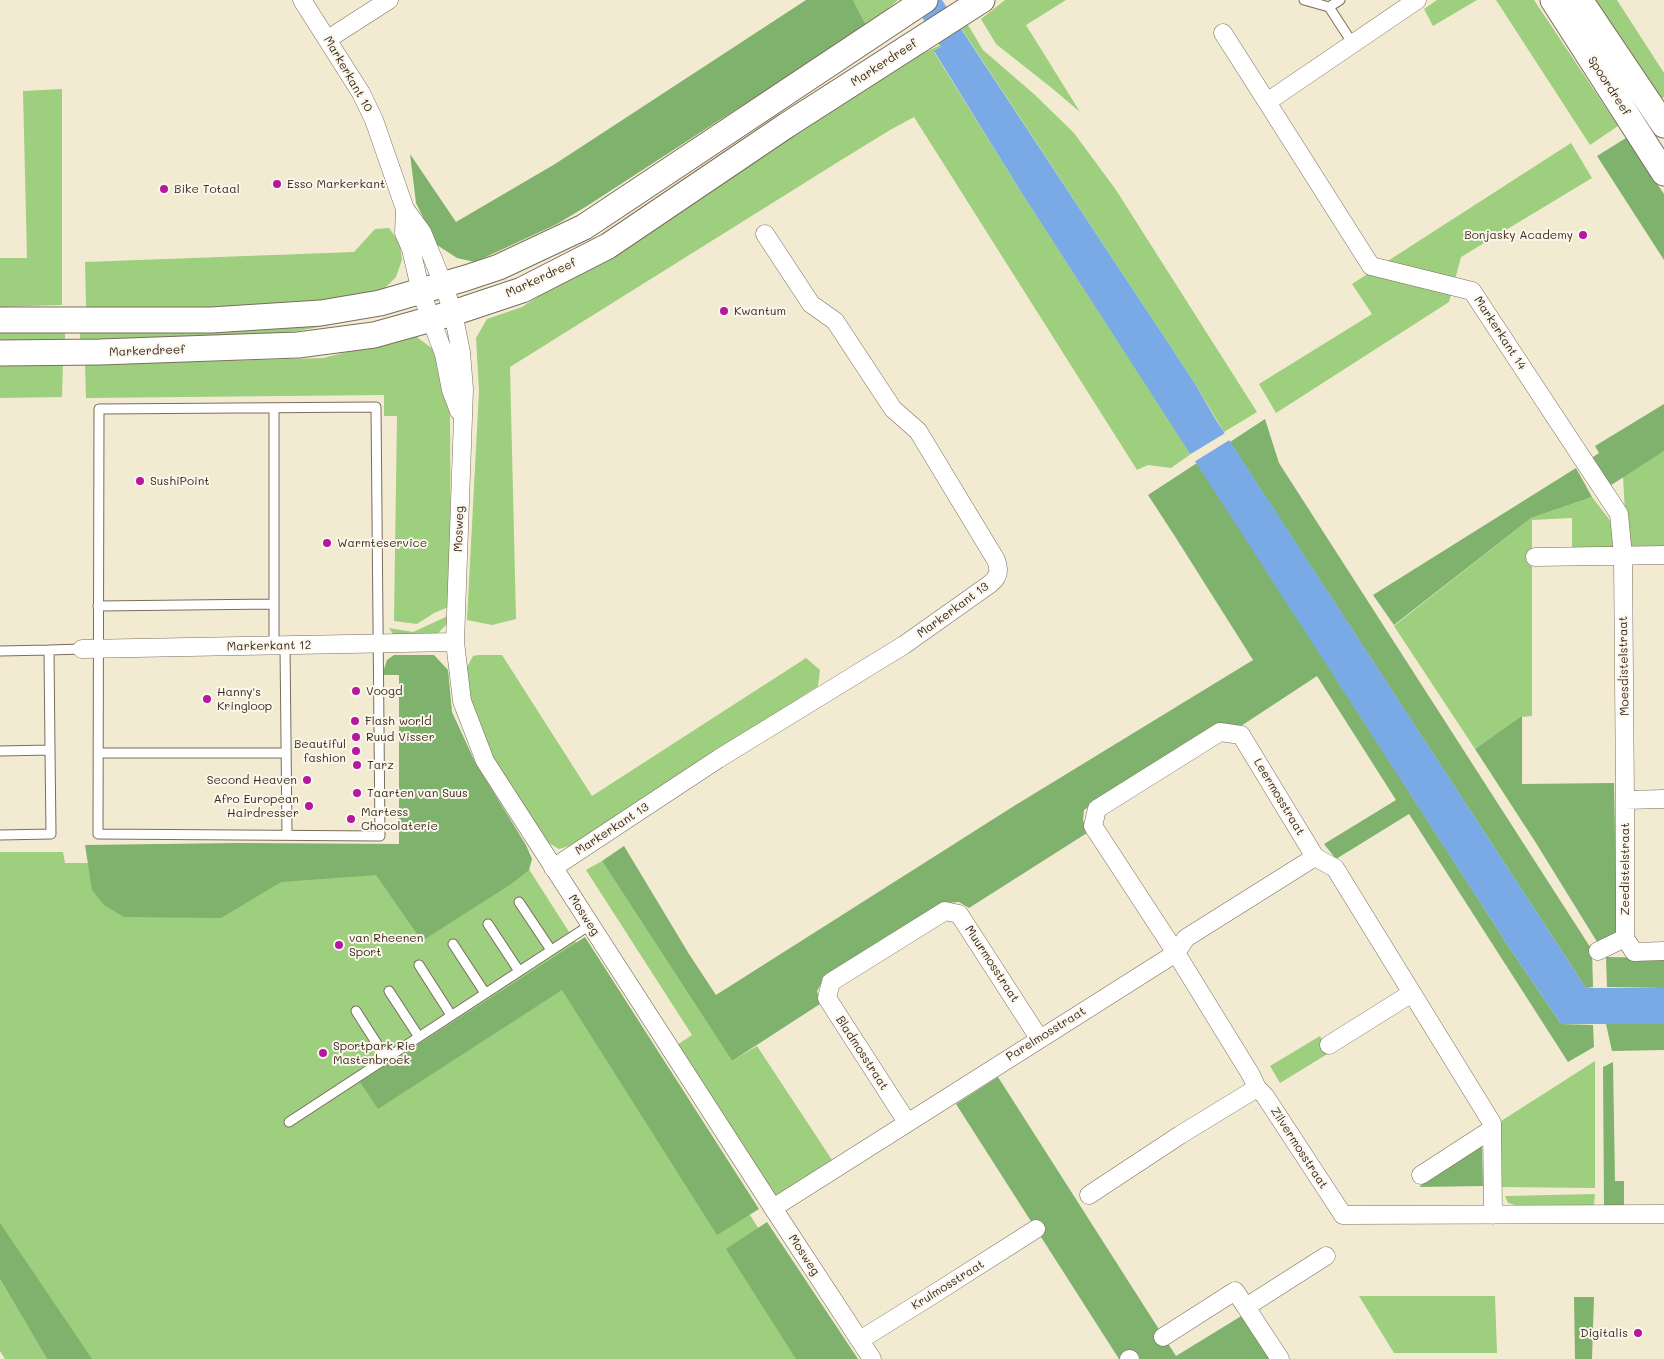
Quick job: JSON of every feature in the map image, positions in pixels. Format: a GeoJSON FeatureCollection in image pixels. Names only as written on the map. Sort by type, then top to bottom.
{"type":"FeatureCollection","features":[{"type":"Feature","properties":{"kind":"main road","name":"Spoordreef"},"geometry":{"type":"LineString","coordinates":[[1553,0],[1657,163]]}},
{"type":"Feature","properties":{"kind":"main road","name":"Spoordreef"},"geometry":{"type":"LineString","coordinates":[[1580,0],[1664,125]]}},
{"type":"Feature","properties":{"kind":"main road","name":"Markerdreef"},"geometry":{"type":"LineString","coordinates":[[0,353],[100,352],[298,345],[374,335],[442,317],[522,290],[608,246],[787,125],[978,3]]}},
{"type":"Feature","properties":{"kind":"main road"},"geometry":{"type":"LineString","coordinates":[[0,320],[211,320],[321,313],[380,303],[432,289],[499,266],[584,227],[918,4]]}},
{"type":"Feature","properties":{"kind":"street","name":"Markerkant 10"},"geometry":{"type":"LineString","coordinates":[[302,0],[361,93],[374,120],[404,209],[422,232],[432,289]]}},
{"type":"Feature","properties":{"kind":"street"},"geometry":{"type":"LineString","coordinates":[[328,39],[389,0]]}},
{"type":"Feature","properties":{"kind":"street"},"geometry":{"type":"LineString","coordinates":[[1267,102],[1417,0]]}},
{"type":"Feature","properties":{"kind":"street","name":"Markerkant 14"},"geometry":{"type":"LineString","coordinates":[[1223,32],[1371,266],[1472,291],[1619,514],[1623,556]]}},
{"type":"Feature","properties":{"kind":"street","name":"Markerkant 13"},"geometry":{"type":"LineString","coordinates":[[553,868],[718,759],[904,645],[996,580],[999,573],[996,560],[918,431],[893,409],[835,321],[811,304],[765,234]]}},
{"type":"Feature","properties":{"kind":"street","name":"Mosweg"},"geometry":{"type":"LineString","coordinates":[[432,289],[442,317],[461,352],[464,389],[455,642],[462,701],[485,761],[872,1359]]}},
{"type":"Feature","properties":{"kind":"street"},"geometry":{"type":"LineString","coordinates":[[1535,557],[1664,555]]}},
{"type":"Feature","properties":{"kind":"street","name":"Moesdistelstraat"},"geometry":{"type":"LineString","coordinates":[[1623,556],[1625,800]]}},
{"type":"Feature","properties":{"kind":"street","name":"Markerkant 12"},"geometry":{"type":"LineString","coordinates":[[90,649],[455,642]]}},
{"type":"Feature","properties":{"kind":"street","name":"Leermosstraat"},"geometry":{"type":"LineString","coordinates":[[1097,809],[1220,732],[1231,732],[1241,735],[1315,857],[1335,868],[1492,1123],[1493,1214]]}},
{"type":"Feature","properties":{"kind":"street"},"geometry":{"type":"LineString","coordinates":[[1625,800],[1664,799]]}},
{"type":"Feature","properties":{"kind":"street","name":"Zeedistelstraat"},"geometry":{"type":"LineString","coordinates":[[1625,800],[1625,938]]}},
{"type":"Feature","properties":{"kind":"street","name":"Zilvermosstraat"},"geometry":{"type":"LineString","coordinates":[[1097,809],[1093,826],[1176,953],[1252,1075],[1257,1088],[1265,1096],[1343,1215],[1664,1214]]}},
{"type":"Feature","properties":{"kind":"street","name":"Parelmosstraat"},"geometry":{"type":"LineString","coordinates":[[773,1208],[1176,953],[1186,938],[1315,857]]}},
{"type":"Feature","properties":{"kind":"street","name":"Muurmosstraat"},"geometry":{"type":"LineString","coordinates":[[831,982],[945,911],[959,914],[1039,1038]]}},
{"type":"Feature","properties":{"kind":"street"},"geometry":{"type":"LineString","coordinates":[[1598,950],[1625,938],[1634,952],[1664,952]]}},
{"type":"Feature","properties":{"kind":"street","name":"Bladmosstraat"},"geometry":{"type":"LineString","coordinates":[[831,982],[827,998],[907,1122]]}},
{"type":"Feature","properties":{"kind":"street"},"geometry":{"type":"LineString","coordinates":[[1329,1045],[1412,993]]}},
{"type":"Feature","properties":{"kind":"street"},"geometry":{"type":"LineString","coordinates":[[1089,1195],[1180,1135],[1257,1088]]}},
{"type":"Feature","properties":{"kind":"street"},"geometry":{"type":"LineString","coordinates":[[1421,1175],[1492,1129]]}},
{"type":"Feature","properties":{"kind":"street","name":"Krulmosstraat"},"geometry":{"type":"LineString","coordinates":[[860,1340],[1036,1229]]}},
{"type":"Feature","properties":{"kind":"street"},"geometry":{"type":"LineString","coordinates":[[1246,1307],[1326,1256]]}},
{"type":"Feature","properties":{"kind":"street"},"geometry":{"type":"LineString","coordinates":[[1163,1337],[1235,1291],[1280,1359]]}},
{"type":"Feature","properties":{"kind":"lane"},"geometry":{"type":"LineString","coordinates":[[1304,0],[1329,7],[1353,44]]}},
{"type":"Feature","properties":{"kind":"lane"},"geometry":{"type":"LineString","coordinates":[[1329,7],[1340,0]]}},
{"type":"Feature","properties":{"kind":"lane"},"geometry":{"type":"LineString","coordinates":[[376,407],[380,836],[98,834],[98,753],[90,649],[98,606],[99,409],[274,408],[376,407]]}},
{"type":"Feature","properties":{"kind":"lane"},"geometry":{"type":"LineString","coordinates":[[274,408],[274,604],[280,646],[286,753],[287,834]]}},
{"type":"Feature","properties":{"kind":"lane"},"geometry":{"type":"LineString","coordinates":[[98,606],[274,604]]}},
{"type":"Feature","properties":{"kind":"lane"},"geometry":{"type":"LineString","coordinates":[[0,650],[90,649]]}},
{"type":"Feature","properties":{"kind":"lane"},"geometry":{"type":"LineString","coordinates":[[0,835],[51,834],[49,650]]}},
{"type":"Feature","properties":{"kind":"lane"},"geometry":{"type":"LineString","coordinates":[[0,751],[50,750]]}},
{"type":"Feature","properties":{"kind":"lane"},"geometry":{"type":"LineString","coordinates":[[98,753],[286,753]]}},
{"type":"Feature","properties":{"kind":"lane"},"geometry":{"type":"LineString","coordinates":[[519,902],[552,950]]}},
{"type":"Feature","properties":{"kind":"lane"},"geometry":{"type":"LineString","coordinates":[[488,924],[519,971]]}},
{"type":"Feature","properties":{"kind":"lane"},"geometry":{"type":"LineString","coordinates":[[289,1122],[590,925]]}},
{"type":"Feature","properties":{"kind":"lane"},"geometry":{"type":"LineString","coordinates":[[453,944],[486,993]]}},
{"type":"Feature","properties":{"kind":"lane"},"geometry":{"type":"LineString","coordinates":[[419,965],[452,1015]]}},
{"type":"Feature","properties":{"kind":"lane"},"geometry":{"type":"LineString","coordinates":[[389,991],[419,1037]]}},
{"type":"Feature","properties":{"kind":"lane"},"geometry":{"type":"LineString","coordinates":[[356,1011],[386,1058]]}},
{"type":"Feature","properties":{"kind":"green space"},"geometry":{"type":"Polygon","coordinates":[[[806,0],[853,0],[867,27],[557,224],[475,262],[457,258],[437,245],[416,203],[410,154],[456,222],[555,164],[806,0]]]}},
{"type":"Feature","properties":{"kind":"green space"},"geometry":{"type":"Polygon","coordinates":[[[853,0],[898,0],[867,27],[853,0]]]}},
{"type":"Feature","properties":{"kind":"green space"},"geometry":{"type":"Polygon","coordinates":[[[1005,0],[1066,0],[1026,25],[1080,112],[996,44],[981,19],[1005,0]]]}},
{"type":"Feature","properties":{"kind":"green space"},"geometry":{"type":"Polygon","coordinates":[[[1437,0],[1477,0],[1433,26],[1424,9],[1437,0]]]}},
{"type":"Feature","properties":{"kind":"green space"},"geometry":{"type":"Polygon","coordinates":[[[1496,0],[1534,0],[1618,126],[1590,145],[1496,0]]]}},
{"type":"Feature","properties":{"kind":"green space"},"geometry":{"type":"Polygon","coordinates":[[[1587,0],[1617,0],[1664,73],[1664,97],[1655,103],[1587,0]]]}},
{"type":"Feature","properties":{"kind":"green space"},"geometry":{"type":"Polygon","coordinates":[[[965,20],[983,50],[1035,95],[1074,133],[1116,190],[1257,412],[1224,432],[1194,382],[961,28],[965,20]]]}},
{"type":"Feature","properties":{"kind":"green space"},"geometry":{"type":"Polygon","coordinates":[[[940,45],[941,47],[934,52],[1021,192],[1191,454],[1171,468],[1148,465],[1137,470],[914,117],[838,162],[510,367],[516,619],[492,625],[467,620],[479,391],[476,338],[487,319],[522,307],[901,64],[940,45]]]}},
{"type":"Feature","properties":{"kind":"green space"},"geometry":{"type":"Polygon","coordinates":[[[62,89],[62,305],[0,307],[0,258],[27,258],[23,91],[62,89]]]}},
{"type":"Feature","properties":{"kind":"green space"},"geometry":{"type":"Polygon","coordinates":[[[1626,138],[1664,194],[1664,260],[1597,156],[1626,138]]]}},
{"type":"Feature","properties":{"kind":"green space"},"geometry":{"type":"Polygon","coordinates":[[[1571,143],[1592,178],[1461,257],[1449,302],[1276,413],[1259,384],[1372,314],[1352,284],[1571,143]]]}},
{"type":"Feature","properties":{"kind":"green space"},"geometry":{"type":"Polygon","coordinates":[[[389,228],[400,243],[402,260],[396,277],[380,293],[322,307],[89,310],[86,306],[85,262],[354,252],[375,229],[389,228]]]}},
{"type":"Feature","properties":{"kind":"green space"},"geometry":{"type":"Polygon","coordinates":[[[330,325],[281,334],[80,345],[80,333],[257,330],[330,325]]]}},
{"type":"Feature","properties":{"kind":"green space"},"geometry":{"type":"Polygon","coordinates":[[[0,332],[65,333],[65,345],[0,345],[0,332]]]}},
{"type":"Feature","properties":{"kind":"green space"},"geometry":{"type":"Polygon","coordinates":[[[414,335],[437,352],[450,405],[451,606],[434,613],[417,624],[394,621],[397,416],[384,416],[384,395],[86,398],[85,365],[323,358],[414,335]]]}},
{"type":"Feature","properties":{"kind":"green space"},"geometry":{"type":"Polygon","coordinates":[[[0,363],[63,363],[62,397],[0,398],[0,363]]]}},
{"type":"Feature","properties":{"kind":"green space"},"geometry":{"type":"Polygon","coordinates":[[[1664,404],[1664,451],[1605,489],[1587,461],[1599,453],[1595,446],[1664,404]]]}},
{"type":"Feature","properties":{"kind":"green space"},"geometry":{"type":"Polygon","coordinates":[[[1265,419],[1279,463],[1592,950],[1593,987],[1586,988],[1230,442],[1265,419]]]}},
{"type":"Feature","properties":{"kind":"green space"},"geometry":{"type":"Polygon","coordinates":[[[1664,451],[1664,549],[1627,549],[1623,476],[1664,451]]]}},
{"type":"Feature","properties":{"kind":"green space"},"geometry":{"type":"Polygon","coordinates":[[[1197,463],[1509,947],[1561,1024],[1593,1025],[1594,1047],[1568,1062],[1409,814],[1336,859],[1324,844],[1396,800],[1317,676],[1241,726],[1220,724],[1084,810],[1083,820],[1087,833],[969,908],[959,902],[947,903],[833,973],[822,982],[817,991],[820,1004],[732,1061],[602,861],[624,846],[716,995],[1014,806],[1253,660],[1148,495],[1197,463]]]}},
{"type":"Feature","properties":{"kind":"green space"},"geometry":{"type":"Polygon","coordinates":[[[1576,468],[1592,497],[1531,518],[1394,625],[1373,595],[1576,468]]]}},
{"type":"Feature","properties":{"kind":"green space"},"geometry":{"type":"Polygon","coordinates":[[[1592,497],[1612,523],[1613,558],[1572,563],[1572,518],[1532,520],[1532,716],[1520,717],[1475,749],[1394,626],[1531,518],[1592,497]]]}},
{"type":"Feature","properties":{"kind":"green space"},"geometry":{"type":"Polygon","coordinates":[[[450,615],[447,624],[435,636],[395,637],[389,628],[413,632],[450,615]]]}},
{"type":"Feature","properties":{"kind":"green space"},"geometry":{"type":"Polygon","coordinates":[[[394,655],[434,655],[448,670],[452,712],[475,762],[526,845],[532,859],[529,870],[511,884],[422,941],[376,875],[281,882],[221,918],[124,917],[104,905],[92,890],[85,845],[237,843],[399,844],[399,675],[382,675],[387,660],[394,655]]]}},
{"type":"Feature","properties":{"kind":"green space"},"geometry":{"type":"Polygon","coordinates":[[[502,655],[592,796],[806,658],[820,670],[818,686],[575,844],[559,849],[547,842],[489,754],[469,704],[466,669],[473,656],[502,655]]]}},
{"type":"Feature","properties":{"kind":"green space"},"geometry":{"type":"Polygon","coordinates":[[[1522,717],[1522,784],[1614,783],[1617,937],[1599,945],[1475,749],[1522,717]]]}},
{"type":"Feature","properties":{"kind":"green space","name":"Sportpark Rie Mastenbroek"},"geometry":{"type":"Polygon","coordinates":[[[486,802],[842,1359],[75,1359],[0,1242],[0,852],[63,852],[65,863],[398,863],[486,802]]]}},
{"type":"Feature","properties":{"kind":"green space"},"geometry":{"type":"Polygon","coordinates":[[[602,861],[732,1061],[757,1046],[832,1160],[778,1195],[774,1197],[677,1045],[692,1035],[586,870],[602,861]]]}},
{"type":"Feature","properties":{"kind":"green space"},"geometry":{"type":"Polygon","coordinates":[[[585,937],[759,1209],[717,1235],[562,990],[378,1109],[360,1082],[585,937]]]}},
{"type":"Feature","properties":{"kind":"green space"},"geometry":{"type":"Polygon","coordinates":[[[1606,957],[1664,958],[1664,988],[1607,987],[1606,957]]]}},
{"type":"Feature","properties":{"kind":"green space"},"geometry":{"type":"Polygon","coordinates":[[[1606,1024],[1664,1024],[1664,1050],[1612,1051],[1606,1024]]]}},
{"type":"Feature","properties":{"kind":"green space"},"geometry":{"type":"Polygon","coordinates":[[[1320,1036],[1329,1053],[1280,1083],[1270,1066],[1320,1036]]]}},
{"type":"Feature","properties":{"kind":"green space"},"geometry":{"type":"Polygon","coordinates":[[[1595,1061],[1595,1188],[1499,1187],[1498,1123],[1595,1061]]]}},
{"type":"Feature","properties":{"kind":"green space"},"geometry":{"type":"Polygon","coordinates":[[[1613,1062],[1615,1181],[1624,1181],[1624,1205],[1604,1206],[1603,1067],[1613,1062]]]}},
{"type":"Feature","properties":{"kind":"green space"},"geometry":{"type":"Polygon","coordinates":[[[998,1077],[1176,1356],[1243,1315],[1271,1359],[1119,1359],[956,1104],[998,1077]]]}},
{"type":"Feature","properties":{"kind":"green space"},"geometry":{"type":"Polygon","coordinates":[[[1482,1142],[1483,1186],[1419,1187],[1482,1142]]]}},
{"type":"Feature","properties":{"kind":"green space"},"geometry":{"type":"Polygon","coordinates":[[[1595,1194],[1594,1206],[1522,1207],[1508,1203],[1505,1196],[1595,1194]]]}},
{"type":"Feature","properties":{"kind":"green space"},"geometry":{"type":"Polygon","coordinates":[[[767,1222],[858,1359],[796,1359],[726,1249],[767,1222]]]}},
{"type":"Feature","properties":{"kind":"green space"},"geometry":{"type":"Polygon","coordinates":[[[0,1223],[92,1359],[47,1359],[0,1279],[0,1223]]]}},
{"type":"Feature","properties":{"kind":"green space"},"geometry":{"type":"Polygon","coordinates":[[[0,1279],[47,1359],[5,1359],[0,1351],[0,1279]]]}},
{"type":"Feature","properties":{"kind":"green space"},"geometry":{"type":"Polygon","coordinates":[[[1359,1296],[1495,1296],[1497,1353],[1394,1353],[1359,1296]]]}},
{"type":"Feature","properties":{"kind":"green space"},"geometry":{"type":"Polygon","coordinates":[[[1574,1297],[1594,1297],[1592,1359],[1575,1359],[1574,1297]]]}},
{"type":"Feature","properties":{"kind":"water"},"geometry":{"type":"Polygon","coordinates":[[[911,0],[942,0],[1194,382],[1216,420],[1586,988],[1664,988],[1664,1024],[1561,1024],[1509,947],[1021,192],[934,51],[941,47],[911,0]]]}},
{"type":"Feature","properties":{"kind":"pier"},"geometry":{"type":"Polygon","coordinates":[[[1227,432],[1231,439],[1194,462],[1189,455],[1227,432]]]}},
{"type":"Feature","properties":{"kind":"place","name":"Esso Markerkant"},"geometry":{"type":"Point","coordinates":[277,184]}},
{"type":"Feature","properties":{"kind":"place","name":"Bike Totaal"},"geometry":{"type":"Point","coordinates":[164,189]}},
{"type":"Feature","properties":{"kind":"place","name":"Bonjasky Academy"},"geometry":{"type":"Point","coordinates":[1583,235]}},
{"type":"Feature","properties":{"kind":"place","name":"Kwantum"},"geometry":{"type":"Point","coordinates":[724,311]}},
{"type":"Feature","properties":{"kind":"place","name":"SushiPoint"},"geometry":{"type":"Point","coordinates":[140,481]}},
{"type":"Feature","properties":{"kind":"place","name":"Warmteservice"},"geometry":{"type":"Point","coordinates":[327,543]}},
{"type":"Feature","properties":{"kind":"place","name":"Voogd"},"geometry":{"type":"Point","coordinates":[356,691]}},
{"type":"Feature","properties":{"kind":"place","name":"Hanny's Kringloop"},"geometry":{"type":"Point","coordinates":[207,699]}},
{"type":"Feature","properties":{"kind":"place","name":"Flash world"},"geometry":{"type":"Point","coordinates":[355,721]}},
{"type":"Feature","properties":{"kind":"place","name":"Ruud Visser"},"geometry":{"type":"Point","coordinates":[356,737]}},
{"type":"Feature","properties":{"kind":"place","name":"Beautiful fashion"},"geometry":{"type":"Point","coordinates":[356,751]}},
{"type":"Feature","properties":{"kind":"place","name":"Tarz"},"geometry":{"type":"Point","coordinates":[357,765]}},
{"type":"Feature","properties":{"kind":"place","name":"Second Heaven"},"geometry":{"type":"Point","coordinates":[307,780]}},
{"type":"Feature","properties":{"kind":"place","name":"Taarten van Suus"},"geometry":{"type":"Point","coordinates":[357,793]}},
{"type":"Feature","properties":{"kind":"place","name":"Afro European Hairdresser"},"geometry":{"type":"Point","coordinates":[309,806]}},
{"type":"Feature","properties":{"kind":"place","name":"Martess Chocolaterie"},"geometry":{"type":"Point","coordinates":[351,819]}},
{"type":"Feature","properties":{"kind":"place","name":"van Rheenen Sport"},"geometry":{"type":"Point","coordinates":[339,945]}},
{"type":"Feature","properties":{"kind":"place","name":"Sportpark Rie Mastenbroek"},"geometry":{"type":"Point","coordinates":[323,1053]}},
{"type":"Feature","properties":{"kind":"place","name":"Digitalis"},"geometry":{"type":"Point","coordinates":[1638,1333]}}]}
